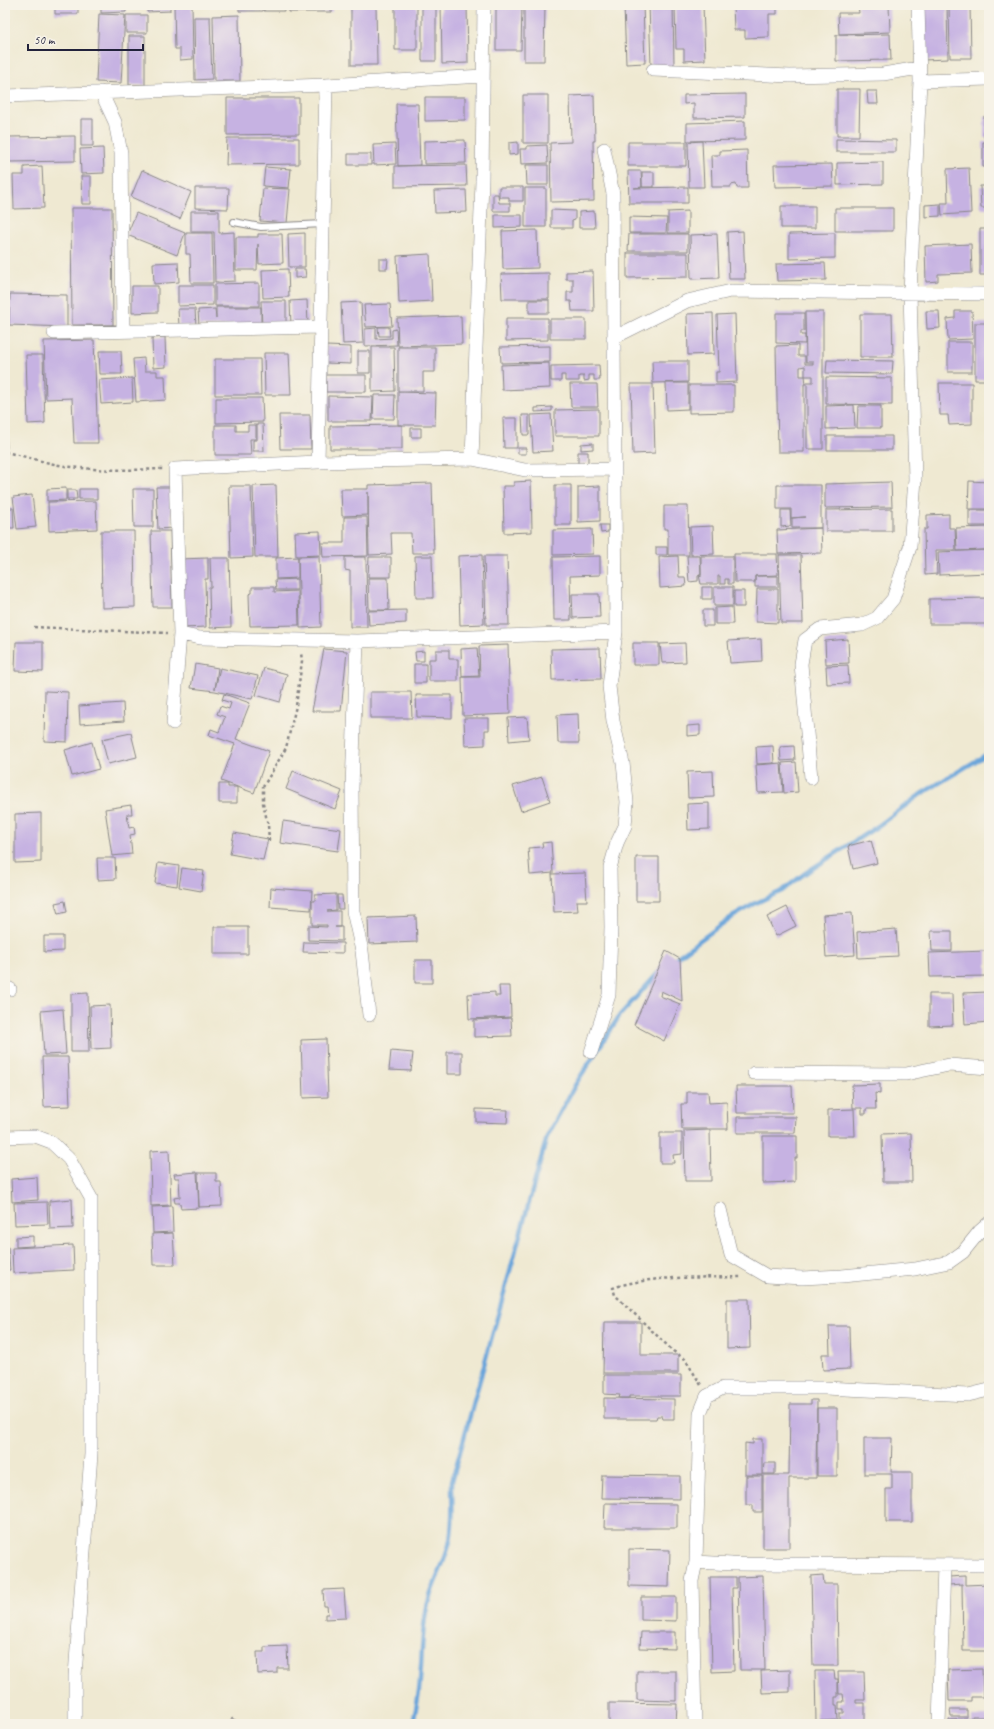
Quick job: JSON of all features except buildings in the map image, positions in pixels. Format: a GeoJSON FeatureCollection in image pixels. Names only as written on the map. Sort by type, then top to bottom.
{"type":"FeatureCollection","features":[{"type":"Feature","properties":{"kind":"street"},"geometry":{"type":"LineString","coordinates":[[472,459],[482,181],[484,5]]}},
{"type":"Feature","properties":{"kind":"street"},"geometry":{"type":"LineString","coordinates":[[811,778],[801,664],[805,640],[820,629],[862,625],[877,618],[893,598],[910,547],[915,479],[910,292],[920,81],[918,5]]}},
{"type":"Feature","properties":{"kind":"street"},"geometry":{"type":"LineString","coordinates":[[653,70],[790,76],[883,74],[919,68]]}},
{"type":"Feature","properties":{"kind":"street"},"geometry":{"type":"LineString","coordinates":[[5,96],[326,85],[483,76]]}},
{"type":"Feature","properties":{"kind":"street"},"geometry":{"type":"LineString","coordinates":[[920,81],[989,79]]}},
{"type":"Feature","properties":{"kind":"street"},"geometry":{"type":"LineString","coordinates":[[318,462],[326,85]]}},
{"type":"Feature","properties":{"kind":"street"},"geometry":{"type":"LineString","coordinates":[[101,92],[115,122],[121,153],[123,331]]}},
{"type":"Feature","properties":{"kind":"street"},"geometry":{"type":"LineString","coordinates":[[591,1052],[609,995],[611,928],[610,868],[617,843],[625,826],[627,802],[623,763],[613,721],[609,686],[616,632],[613,194],[604,150]]}},
{"type":"Feature","properties":{"kind":"street"},"geometry":{"type":"LineString","coordinates":[[613,338],[687,301],[731,291],[989,294]]}},
{"type":"Feature","properties":{"kind":"street"},"geometry":{"type":"LineString","coordinates":[[54,333],[321,327]]}},
{"type":"Feature","properties":{"kind":"street"},"geometry":{"type":"LineString","coordinates":[[173,723],[180,634],[175,469],[318,462],[472,459],[525,470],[614,470]]}},
{"type":"Feature","properties":{"kind":"street"},"geometry":{"type":"LineString","coordinates":[[180,634],[200,638],[357,641],[616,632]]}},
{"type":"Feature","properties":{"kind":"street"},"geometry":{"type":"LineString","coordinates":[[357,641],[352,788],[354,911],[362,951],[368,1015]]}},
{"type":"Feature","properties":{"kind":"street"},"geometry":{"type":"LineString","coordinates":[[754,1073],[906,1074],[949,1065],[989,1068]]}},
{"type":"Feature","properties":{"kind":"street"},"geometry":{"type":"LineString","coordinates":[[5,1137],[35,1136],[51,1142],[69,1159],[91,1198],[91,1454],[75,1676],[76,1724]]}},
{"type":"Feature","properties":{"kind":"street"},"geometry":{"type":"LineString","coordinates":[[720,1209],[731,1255],[767,1276],[802,1278],[915,1269],[949,1262],[963,1252],[980,1231],[989,1223]]}},
{"type":"Feature","properties":{"kind":"street"},"geometry":{"type":"LineString","coordinates":[[695,1724],[692,1581],[696,1562],[700,1413],[707,1396],[723,1388],[825,1388],[968,1395],[989,1390]]}},
{"type":"Feature","properties":{"kind":"street"},"geometry":{"type":"LineString","coordinates":[[696,1562],[732,1564],[989,1565]]}},
{"type":"Feature","properties":{"kind":"street"},"geometry":{"type":"LineString","coordinates":[[939,1724],[944,1565]]}},
{"type":"Feature","properties":{"kind":"lane"},"geometry":{"type":"LineString","coordinates":[[234,222],[261,227],[324,224]]}},
{"type":"Feature","properties":{"kind":"path"},"geometry":{"type":"LineString","coordinates":[[5,452],[24,455],[64,466],[123,471],[175,469]]}},
{"type":"Feature","properties":{"kind":"path"},"geometry":{"type":"LineString","coordinates":[[34,627],[180,634]]}},
{"type":"Feature","properties":{"kind":"path"},"geometry":{"type":"LineString","coordinates":[[269,841],[268,824],[263,803],[263,787],[286,748],[296,706],[302,661],[300,641]]}},
{"type":"Feature","properties":{"kind":"path"},"geometry":{"type":"LineString","coordinates":[[707,1396],[685,1359],[673,1351],[615,1295],[612,1288],[625,1284],[672,1279],[743,1277]]}},
{"type":"Feature","properties":{"kind":"waterway"},"geometry":{"type":"LineString","coordinates":[[673,960],[729,919],[756,903],[782,891],[804,874],[878,826],[921,794],[989,753]]}},
{"type":"Feature","properties":{"kind":"waterway"},"geometry":{"type":"LineString","coordinates":[[412,1724],[416,1710],[420,1682],[426,1612],[430,1595],[451,1537],[452,1481],[547,1137],[575,1085],[620,1015],[660,971]]}}]}
